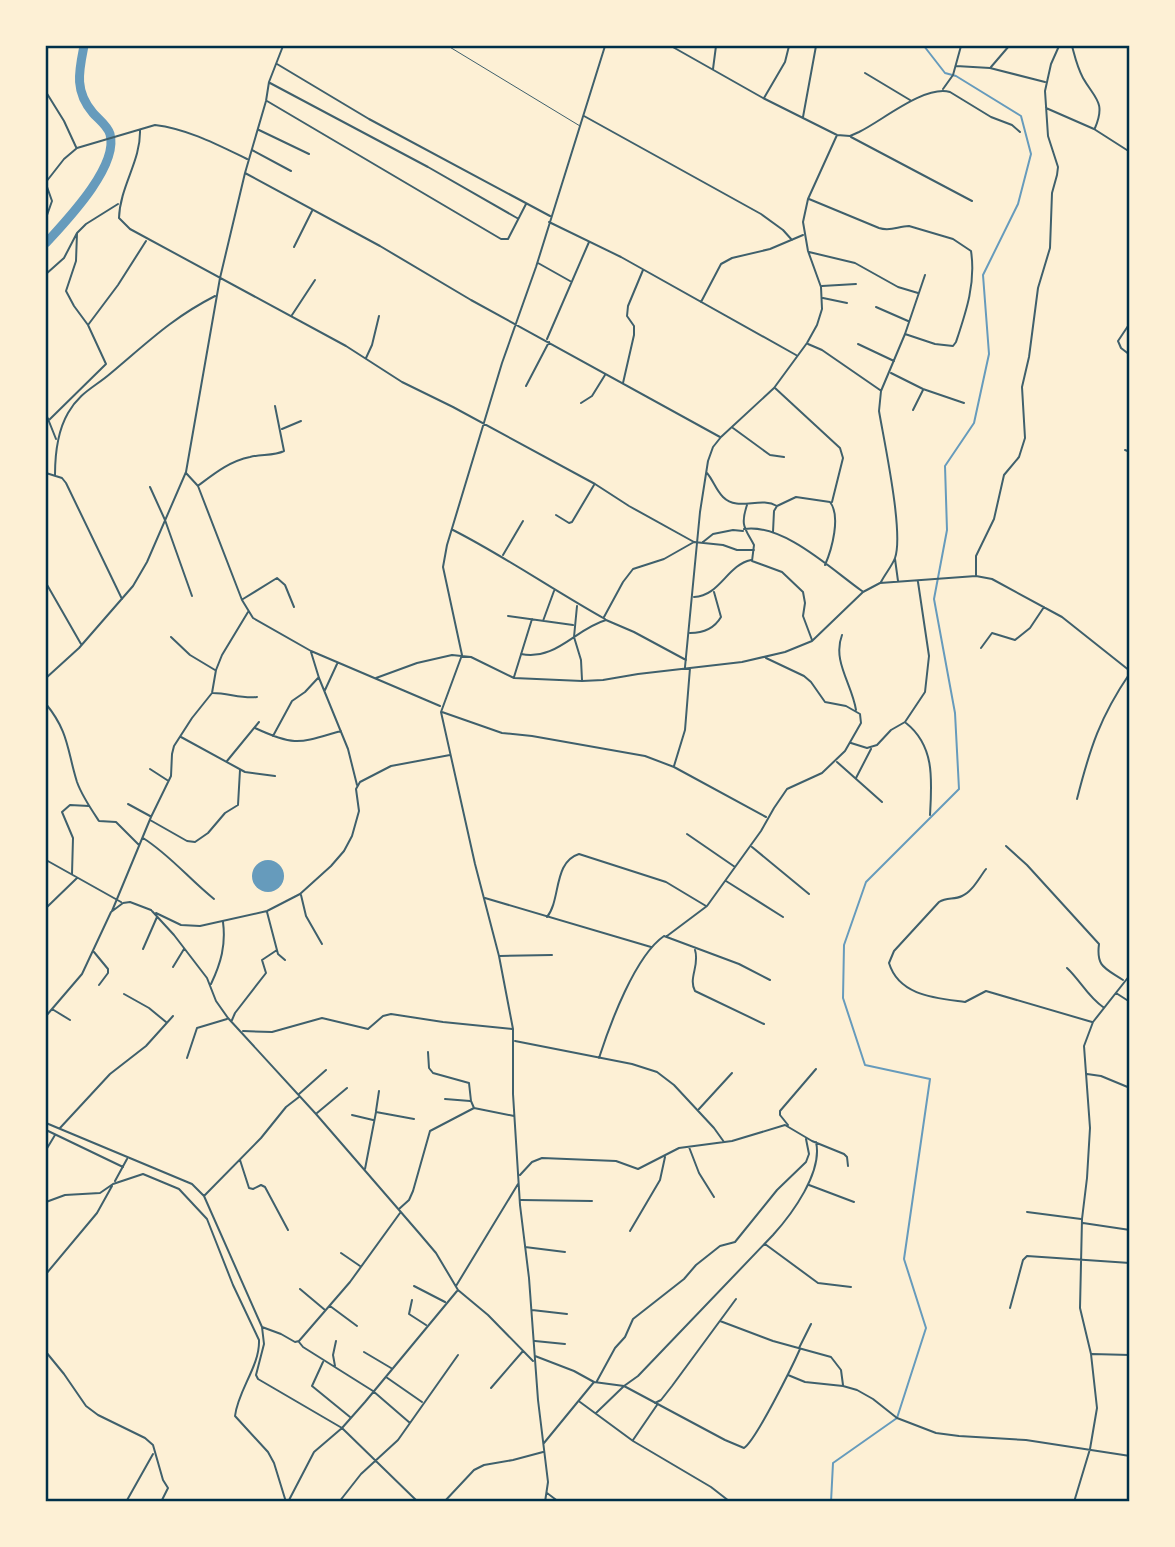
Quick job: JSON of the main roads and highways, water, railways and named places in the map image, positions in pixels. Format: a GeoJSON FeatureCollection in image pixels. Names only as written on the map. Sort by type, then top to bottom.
{"type":"FeatureCollection","features":[{"type":"Feature","properties":{"kind":"water"},"geometry":{"type":"Polygon","coordinates":[[[268,860],[279,865],[284,876],[279,887],[268,892],[257,887],[252,876],[257,865],[268,860]]]}},
{"type":"Feature","properties":{"kind":"waterway"},"geometry":{"type":"LineString","coordinates":[[46,243],[89,192],[107,161],[111,147],[109,131],[87,105],[80,89],[84,46]]}},
{"type":"Feature","properties":{"kind":"waterway"},"geometry":{"type":"LineString","coordinates":[[831,1502],[833,1463],[897,1418],[926,1328],[904,1259],[930,1079],[865,1065],[843,998],[844,945],[866,882],[959,789],[955,713],[934,599],[947,530],[945,466],[974,423],[989,354],[983,275],[1018,204],[1031,154],[1021,116],[956,76],[945,73],[924,46]]}}]}
